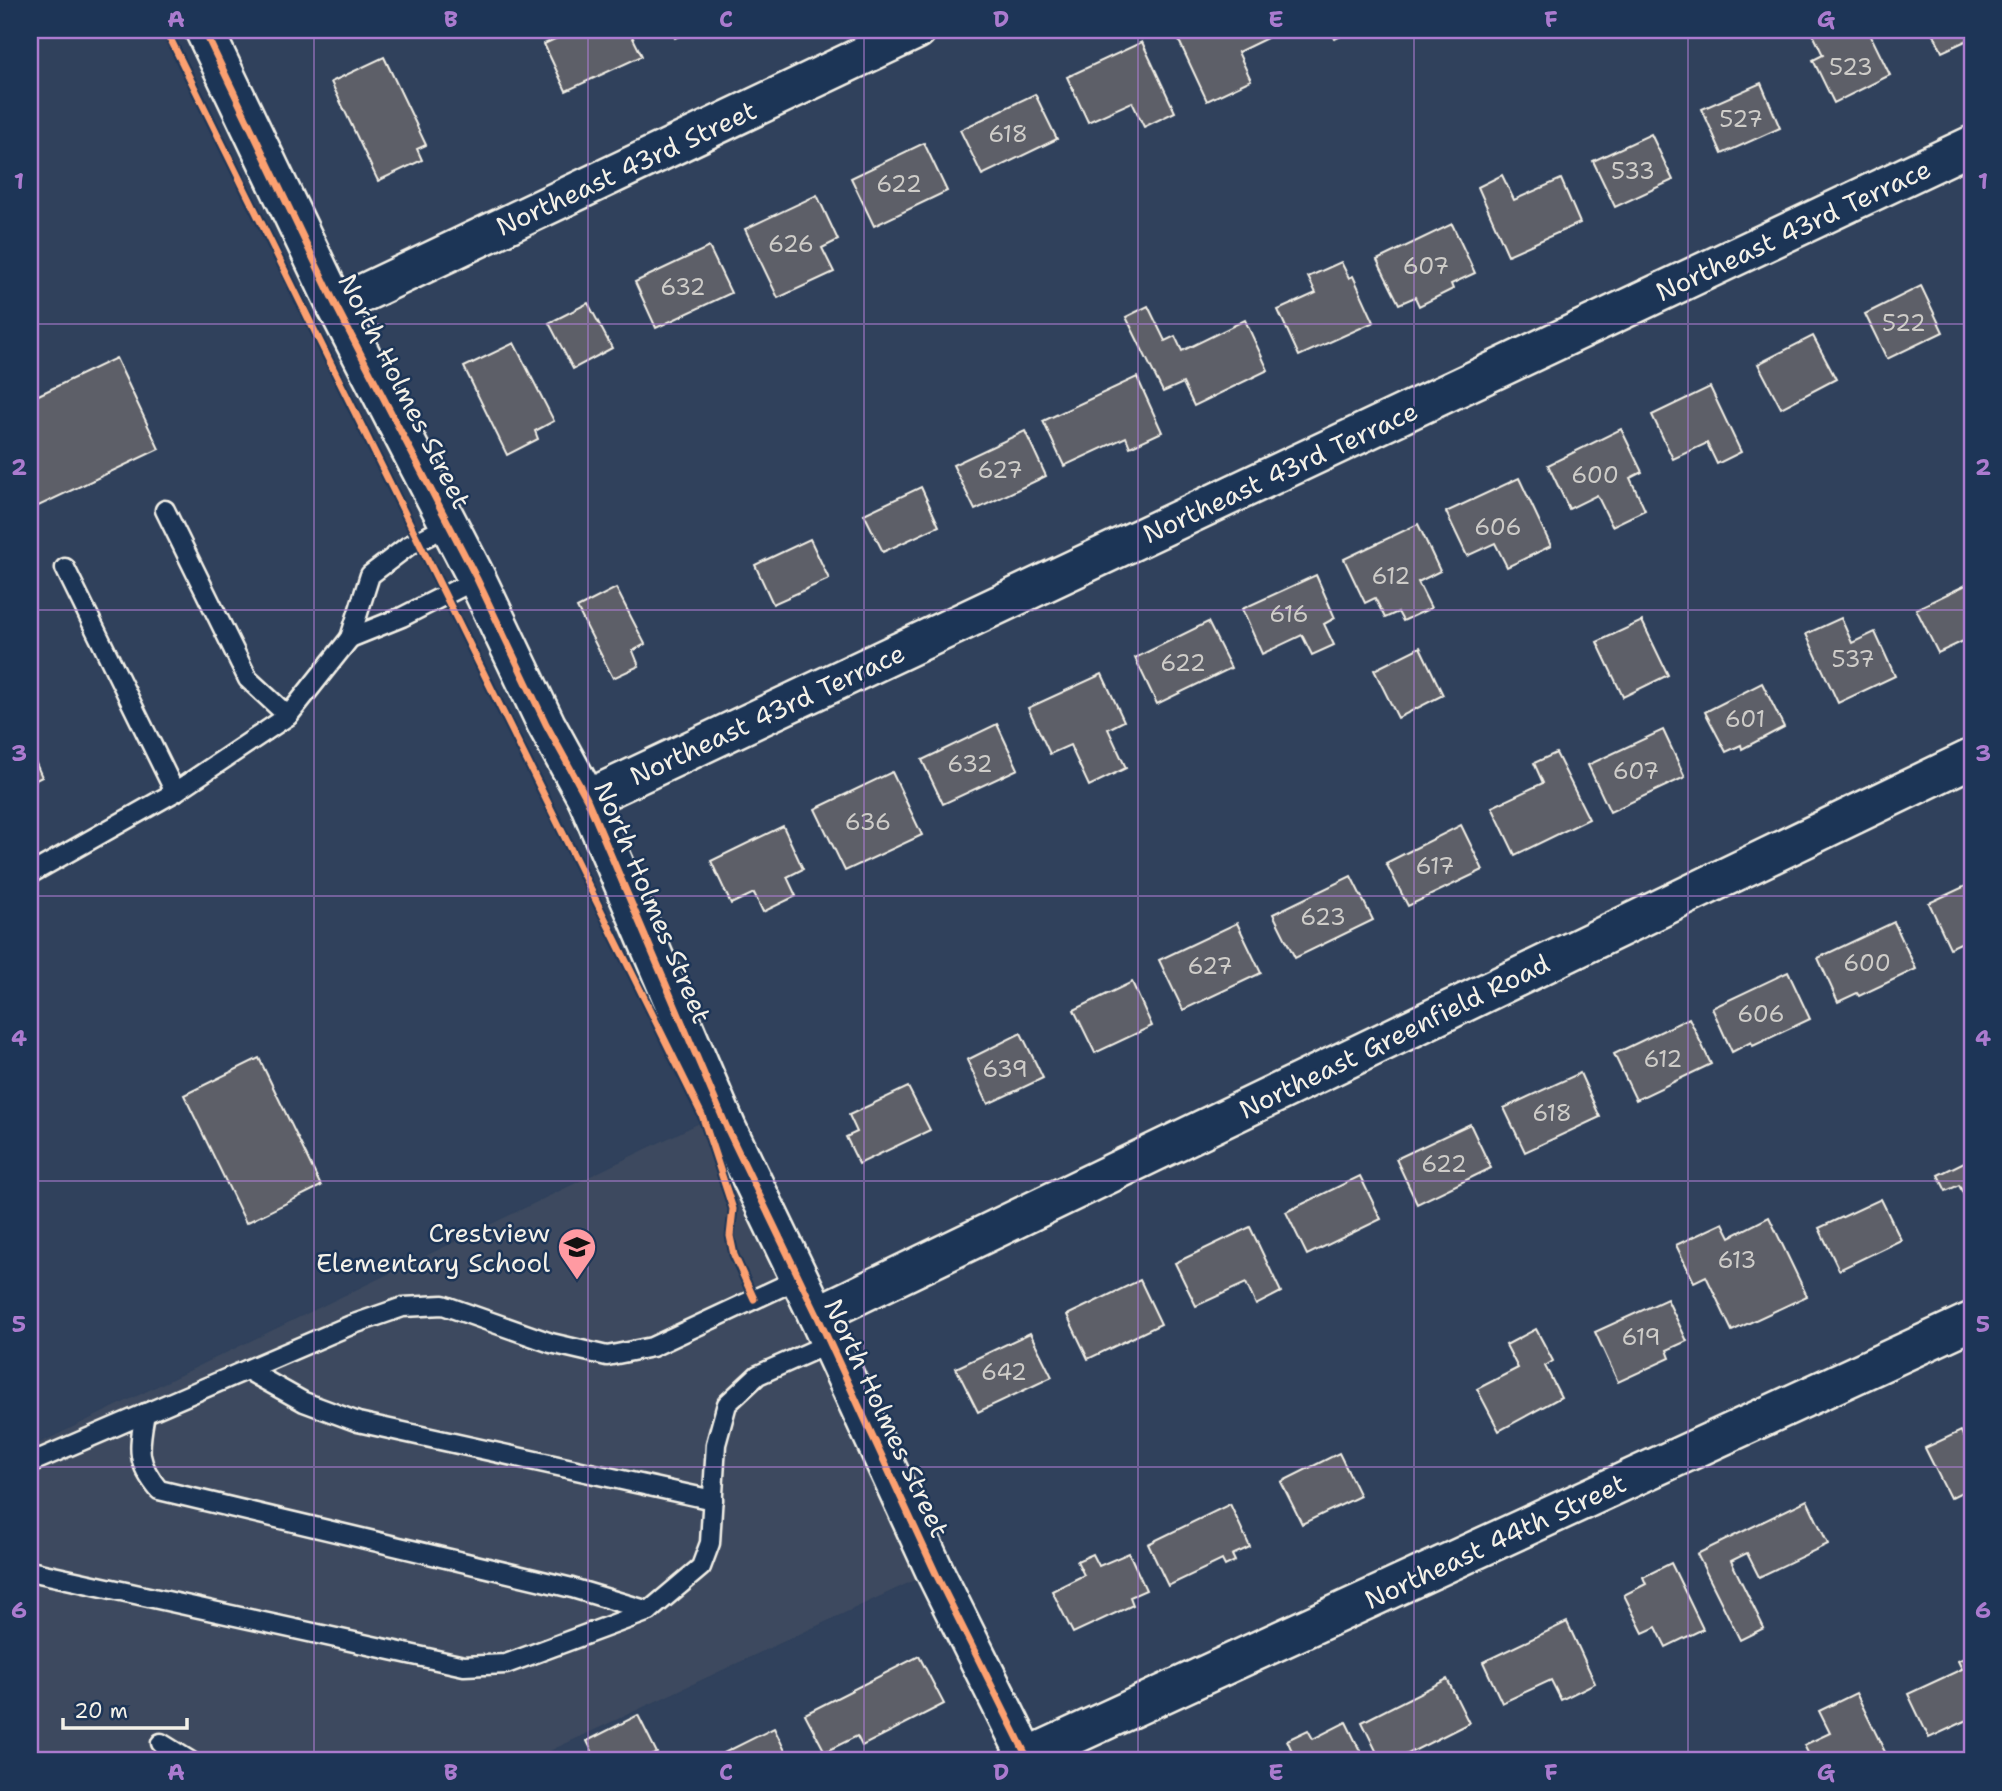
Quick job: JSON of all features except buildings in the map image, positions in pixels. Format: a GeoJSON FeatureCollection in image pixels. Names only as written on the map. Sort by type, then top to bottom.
{"type":"FeatureCollection","features":[{"type":"Feature","properties":{"kind":"street","name":"North Holmes Street"},"geometry":{"type":"LineString","coordinates":[[204,30],[336,306],[450,525],[546,724],[587,799],[727,1129],[800,1278],[1024,1760]]}},
{"type":"Feature","properties":{"kind":"street","name":"Northeast 43rd Street"},"geometry":{"type":"LineString","coordinates":[[336,306],[917,30]]}},
{"type":"Feature","properties":{"kind":"street","name":"Northeast 43rd Terrace"},"geometry":{"type":"LineString","coordinates":[[587,799],[1972,145]]}},
{"type":"Feature","properties":{"kind":"street","name":"Northeast Greenfield Road"},"geometry":{"type":"LineString","coordinates":[[823,1329],[1972,758]]}},
{"type":"Feature","properties":{"kind":"street","name":"Northeast 44th Street"},"geometry":{"type":"LineString","coordinates":[[1024,1760],[1972,1321]]}},
{"type":"Feature","properties":{"kind":"lane"},"geometry":{"type":"LineString","coordinates":[[165,510],[248,679],[288,716]]}},
{"type":"Feature","properties":{"kind":"lane"},"geometry":{"type":"LineString","coordinates":[[30,874],[175,792],[288,716],[350,638],[370,575],[408,546],[450,525]]}},
{"type":"Feature","properties":{"kind":"lane"},"geometry":{"type":"LineString","coordinates":[[65,568],[175,792]]}},
{"type":"Feature","properties":{"kind":"lane"},"geometry":{"type":"LineString","coordinates":[[350,638],[402,617],[477,579]]}},
{"type":"Feature","properties":{"kind":"lane"},"geometry":{"type":"LineString","coordinates":[[30,1463],[351,1325],[403,1307],[443,1305],[551,1343],[607,1356],[652,1347],[800,1278]]}},
{"type":"Feature","properties":{"kind":"lane"},"geometry":{"type":"LineString","coordinates":[[30,1571],[464,1665],[506,1664],[649,1611],[701,1567],[710,1543],[716,1444],[727,1404],[758,1375],[823,1329]]}},
{"type":"Feature","properties":{"kind":"lane"},"geometry":{"type":"LineString","coordinates":[[247,1370],[304,1402],[358,1422],[713,1500]]}},
{"type":"Feature","properties":{"kind":"lane"},"geometry":{"type":"LineString","coordinates":[[145,1413],[139,1448],[145,1473],[159,1490],[572,1588],[649,1611]]}},
{"type":"Feature","properties":{"kind":"lane"},"geometry":{"type":"LineString","coordinates":[[161,1743],[190,1761]]}},
{"type":"Feature","properties":{"kind":"shaded area","name":"Crestview Elementary School"},"geometry":{"type":"Polygon","coordinates":[[[704,1121],[921,1577],[528,1761],[30,1761],[30,1448],[704,1121]]]}},
{"type":"Feature","properties":{"kind":"cycle path"},"geometry":{"type":"LineString","coordinates":[[166,30],[702,1115],[733,1209],[730,1236],[734,1255],[754,1299]]}},
{"type":"Feature","properties":{"kind":"cycle path"},"geometry":{"type":"LineString","coordinates":[[204,30],[336,306],[477,579],[546,724],[587,799],[727,1128],[817,1315],[937,1576],[1029,1761]]}},
{"type":"Feature","properties":{"kind":"place","name":"Crestview Elementary School"},"geometry":{"type":"Point","coordinates":[577,1281]}}]}
